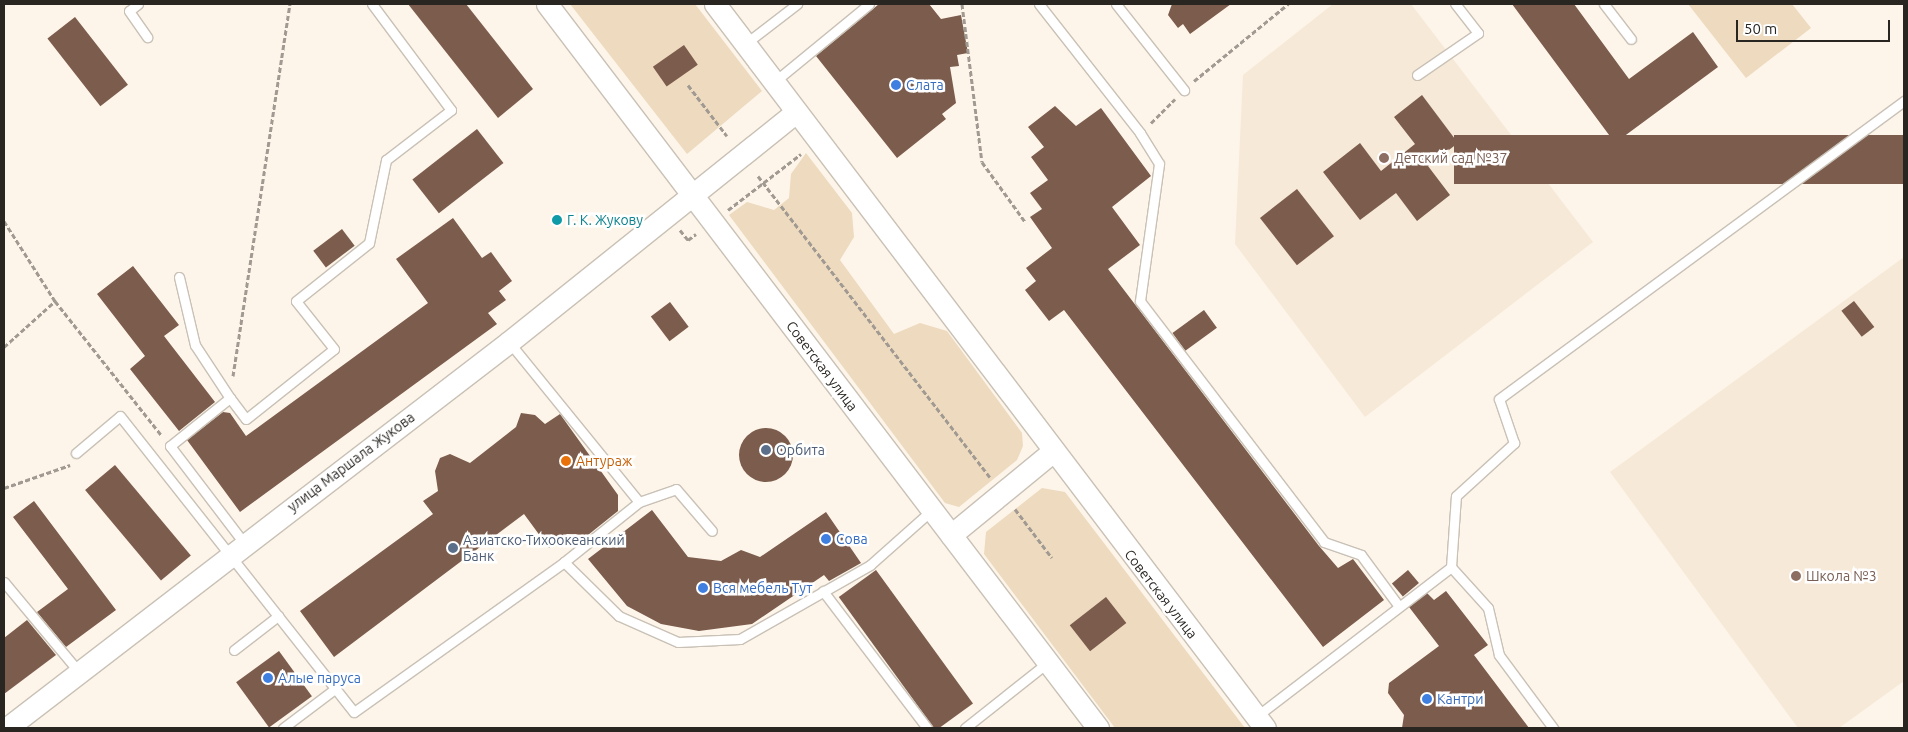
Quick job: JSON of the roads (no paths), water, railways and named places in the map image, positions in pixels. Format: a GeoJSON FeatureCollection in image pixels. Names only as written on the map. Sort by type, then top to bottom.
{"type":"FeatureCollection","features":[{"type":"Feature","properties":{"kind":"street","name":"Советская улица"},"geometry":{"type":"LineString","coordinates":[[547,4],[1098,728]]}},
{"type":"Feature","properties":{"kind":"street","name":"Советская улица"},"geometry":{"type":"LineString","coordinates":[[715,4],[1052,452],[1260,723]]}},
{"type":"Feature","properties":{"kind":"street","name":"улица Маршала Жукова"},"geometry":{"type":"LineString","coordinates":[[7,728],[237,549],[509,342],[694,196],[796,112]]}},
{"type":"Feature","properties":{"kind":"street"},"geometry":{"type":"LineString","coordinates":[[950,535],[1052,452]]}},
{"type":"Feature","properties":{"kind":"lane"},"geometry":{"type":"LineString","coordinates":[[138,4],[129,11],[148,37]]}},
{"type":"Feature","properties":{"kind":"lane"},"geometry":{"type":"LineString","coordinates":[[179,277],[195,345],[246,419],[334,349],[296,301],[369,243],[386,160],[451,110],[372,4]]}},
{"type":"Feature","properties":{"kind":"lane"},"geometry":{"type":"LineString","coordinates":[[745,44],[797,4]]}},
{"type":"Feature","properties":{"kind":"lane"},"geometry":{"type":"LineString","coordinates":[[774,82],[869,4]]}},
{"type":"Feature","properties":{"kind":"lane"},"geometry":{"type":"LineString","coordinates":[[1039,4],[1140,133],[1159,164],[1140,301],[1324,542],[1361,555],[1398,604]]}},
{"type":"Feature","properties":{"kind":"lane"},"geometry":{"type":"LineString","coordinates":[[1116,4],[1184,90]]}},
{"type":"Feature","properties":{"kind":"lane"},"geometry":{"type":"LineString","coordinates":[[1417,76],[1478,33],[1455,4]]}},
{"type":"Feature","properties":{"kind":"lane"},"geometry":{"type":"LineString","coordinates":[[1604,4],[1631,40]]}},
{"type":"Feature","properties":{"kind":"lane"},"geometry":{"type":"LineString","coordinates":[[1553,728],[1499,656],[1488,608],[1451,567],[1456,496],[1514,443],[1499,398],[1904,102]]}},
{"type":"Feature","properties":{"kind":"lane"},"geometry":{"type":"LineString","coordinates":[[509,342],[639,502]]}},
{"type":"Feature","properties":{"kind":"lane"},"geometry":{"type":"LineString","coordinates":[[230,398],[170,446],[278,616],[354,712],[564,562],[639,502],[676,489],[712,531]]}},
{"type":"Feature","properties":{"kind":"lane"},"geometry":{"type":"LineString","coordinates":[[76,453],[120,416],[237,549]]}},
{"type":"Feature","properties":{"kind":"lane"},"geometry":{"type":"LineString","coordinates":[[564,562],[619,616],[678,642],[740,639],[870,564],[932,510]]}},
{"type":"Feature","properties":{"kind":"lane"},"geometry":{"type":"LineString","coordinates":[[1260,723],[1398,604],[1451,567]]}},
{"type":"Feature","properties":{"kind":"lane"},"geometry":{"type":"LineString","coordinates":[[4,582],[79,673]]}},
{"type":"Feature","properties":{"kind":"lane"},"geometry":{"type":"LineString","coordinates":[[823,591],[926,728]]}},
{"type":"Feature","properties":{"kind":"lane"},"geometry":{"type":"LineString","coordinates":[[234,650],[278,616]]}},
{"type":"Feature","properties":{"kind":"lane"},"geometry":{"type":"LineString","coordinates":[[965,728],[1048,662]]}},
{"type":"Feature","properties":{"kind":"lane"},"geometry":{"type":"LineString","coordinates":[[284,728],[336,688]]}},
{"type":"Feature","properties":{"kind":"place","name":"Слата"},"geometry":{"type":"Point","coordinates":[896,85]}},
{"type":"Feature","properties":{"kind":"place","name":"Детский сад №37"},"geometry":{"type":"Point","coordinates":[1384,158]}},
{"type":"Feature","properties":{"kind":"place","name":"Г. К. Жукову"},"geometry":{"type":"Point","coordinates":[557,220]}},
{"type":"Feature","properties":{"kind":"place","name":"Орбита"},"geometry":{"type":"Point","coordinates":[766,450]}},
{"type":"Feature","properties":{"kind":"place","name":"Антураж"},"geometry":{"type":"Point","coordinates":[566,461]}},
{"type":"Feature","properties":{"kind":"place","name":"Сова"},"geometry":{"type":"Point","coordinates":[826,539]}},
{"type":"Feature","properties":{"kind":"place","name":"Азиатско-Тихоокеанский Банк"},"geometry":{"type":"Point","coordinates":[453,548]}},
{"type":"Feature","properties":{"kind":"place","name":"Школа №3"},"geometry":{"type":"Point","coordinates":[1796,576]}},
{"type":"Feature","properties":{"kind":"place","name":"Вся мебель Тут"},"geometry":{"type":"Point","coordinates":[703,588]}},
{"type":"Feature","properties":{"kind":"place","name":"Алые паруса"},"geometry":{"type":"Point","coordinates":[268,678]}},
{"type":"Feature","properties":{"kind":"place","name":"Кантри"},"geometry":{"type":"Point","coordinates":[1427,699]}}]}
